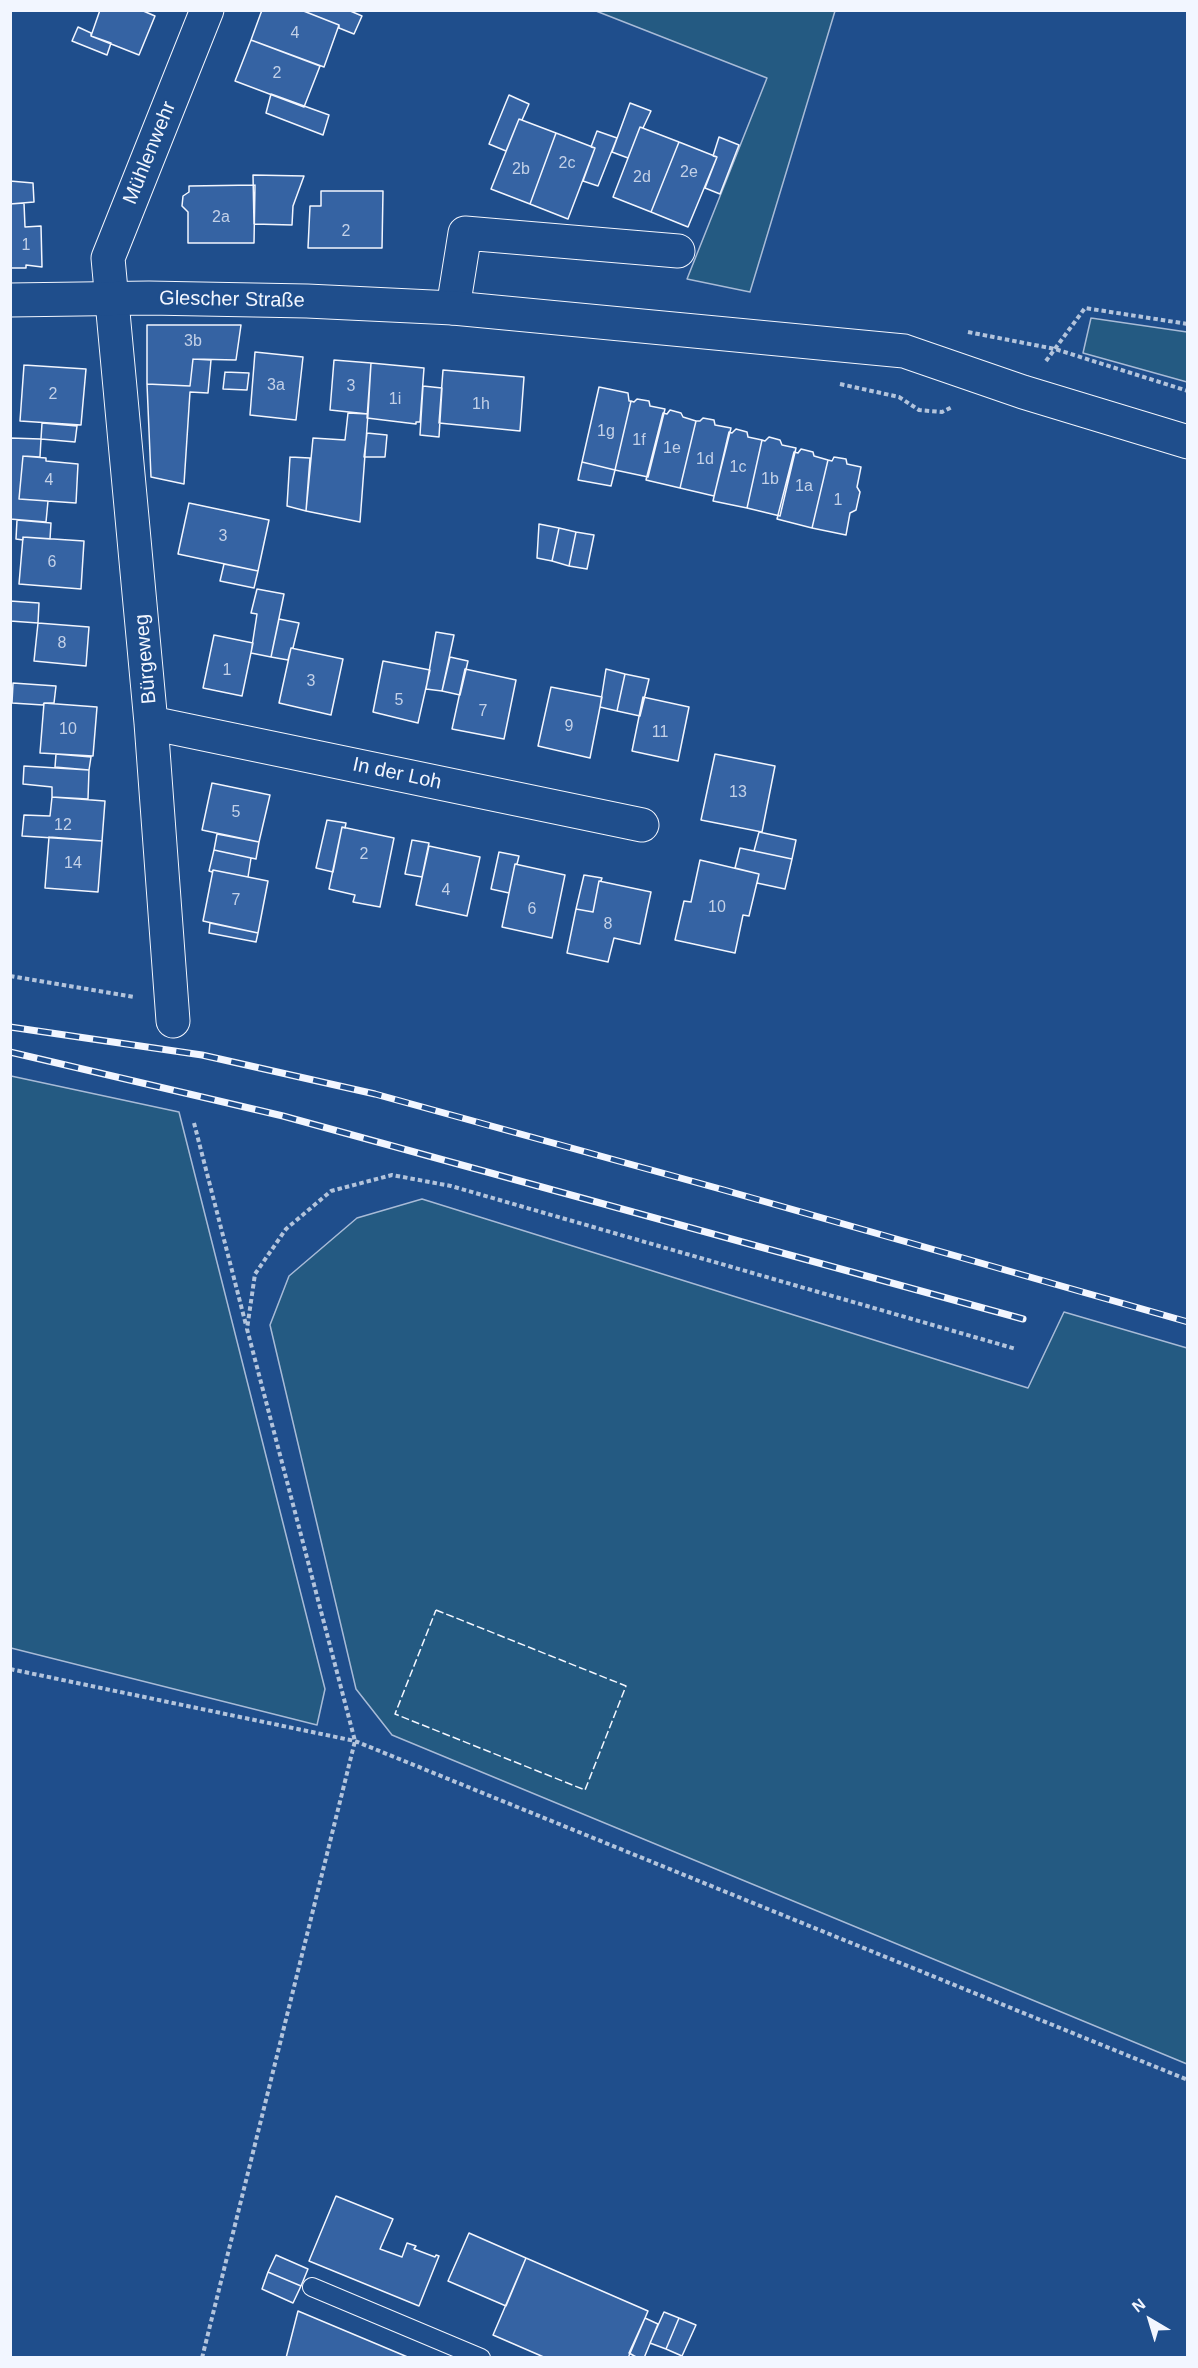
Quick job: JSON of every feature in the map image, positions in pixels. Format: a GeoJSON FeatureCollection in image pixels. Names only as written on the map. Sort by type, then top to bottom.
{"type":"FeatureCollection","features":[{"type":"Feature","properties":{"kind":"street","name":"Mühlenwehr"},"geometry":{"type":"LineString","coordinates":[[112,298],[108,258],[207,10]]}},
{"type":"Feature","properties":{"kind":"street"},"geometry":{"type":"LineString","coordinates":[[453,308],[465,233],[678,250]]}},
{"type":"Feature","properties":{"kind":"street","name":"Glescher Straße"},"geometry":{"type":"LineString","coordinates":[[10,300],[112,298],[307,301],[453,308],[904,351],[1023,393],[1188,442]]}},
{"type":"Feature","properties":{"kind":"street","name":"Bürgeweg"},"geometry":{"type":"LineString","coordinates":[[112,298],[152,723],[172,1007]]}},
{"type":"Feature","properties":{"kind":"street","name":"In der Loh"},"geometry":{"type":"LineString","coordinates":[[152,723],[642,825]]}},
{"type":"Feature","properties":{"kind":"lane"},"geometry":{"type":"LineString","coordinates":[[312,2287],[481,2358]]}},
{"type":"Feature","properties":{"kind":"path"},"geometry":{"type":"LineString","coordinates":[[1023,393],[1085,308],[1188,324]]}},
{"type":"Feature","properties":{"kind":"path"},"geometry":{"type":"LineString","coordinates":[[10,976],[133,997],[172,1007]]}},
{"type":"Feature","properties":{"kind":"path"},"geometry":{"type":"LineString","coordinates":[[194,1123],[355,1741],[202,2358]]}},
{"type":"Feature","properties":{"kind":"path"},"geometry":{"type":"LineString","coordinates":[[247,1329],[255,1274],[286,1229],[331,1191],[392,1175],[451,1186],[1016,1349]]}},
{"type":"Feature","properties":{"kind":"path"},"geometry":{"type":"LineString","coordinates":[[10,1669],[355,1741],[1188,2080]]}},
{"type":"Feature","properties":{"kind":"shaded area"},"geometry":{"type":"Polygon","coordinates":[[[596,11],[835,11],[750,292],[687,279],[767,78],[596,11]]]}},
{"type":"Feature","properties":{"kind":"shaded area"},"geometry":{"type":"Polygon","coordinates":[[[1091,318],[1187,332],[1187,382],[1083,353],[1091,318]]]}},
{"type":"Feature","properties":{"kind":"shaded area"},"geometry":{"type":"Polygon","coordinates":[[[11,1076],[179,1112],[325,1689],[317,1725],[11,1648],[11,1076]]]}},
{"type":"Feature","properties":{"kind":"shaded area"},"geometry":{"type":"Polygon","coordinates":[[[422,1199],[1028,1388],[1064,1312],[1187,1348],[1187,2064],[392,1735],[356,1689],[270,1325],[289,1276],[357,1218],[422,1199]]]}},
{"type":"Feature","properties":{"kind":"building"},"geometry":{"type":"Polygon","coordinates":[[[100,10],[141,10],[155,16],[139,55],[91,36],[100,10]]]}},
{"type":"Feature","properties":{"kind":"building"},"geometry":{"type":"Polygon","coordinates":[[[262,10],[301,10],[339,25],[324,67],[251,40],[262,10]]]}},
{"type":"Feature","properties":{"kind":"building"},"geometry":{"type":"Polygon","coordinates":[[[301,10],[348,10],[362,16],[354,34],[339,28],[339,25],[301,10]]]}},
{"type":"Feature","properties":{"kind":"building"},"geometry":{"type":"Polygon","coordinates":[[[78,27],[91,33],[91,36],[111,43],[107,55],[72,41],[78,27]]]}},
{"type":"Feature","properties":{"kind":"building"},"geometry":{"type":"Polygon","coordinates":[[[251,40],[320,66],[304,107],[235,81],[251,40]]]}},
{"type":"Feature","properties":{"kind":"building"},"geometry":{"type":"Polygon","coordinates":[[[271,94],[329,115],[323,135],[266,113],[271,94]]]}},
{"type":"Feature","properties":{"kind":"building"},"geometry":{"type":"Polygon","coordinates":[[[509,95],[529,104],[522,120],[519,119],[506,151],[489,144],[509,95]]]}},
{"type":"Feature","properties":{"kind":"building"},"geometry":{"type":"Polygon","coordinates":[[[630,103],[651,111],[643,128],[640,127],[628,158],[612,152],[630,103]]]}},
{"type":"Feature","properties":{"kind":"building"},"geometry":{"type":"Polygon","coordinates":[[[519,119],[556,133],[530,204],[491,189],[519,119]]]}},
{"type":"Feature","properties":{"kind":"building"},"geometry":{"type":"Polygon","coordinates":[[[640,127],[679,142],[651,212],[613,197],[640,127]]]}},
{"type":"Feature","properties":{"kind":"building"},"geometry":{"type":"Polygon","coordinates":[[[597,131],[617,138],[598,186],[583,181],[595,148],[591,147],[597,131]]]}},
{"type":"Feature","properties":{"kind":"building"},"geometry":{"type":"Polygon","coordinates":[[[556,133],[595,148],[568,219],[530,204],[556,133]]]}},
{"type":"Feature","properties":{"kind":"building"},"geometry":{"type":"Polygon","coordinates":[[[719,137],[739,145],[720,194],[705,188],[717,157],[713,156],[719,137]]]}},
{"type":"Feature","properties":{"kind":"building"},"geometry":{"type":"Polygon","coordinates":[[[679,142],[717,157],[688,227],[651,212],[679,142]]]}},
{"type":"Feature","properties":{"kind":"building"},"geometry":{"type":"Polygon","coordinates":[[[253,175],[304,176],[293,206],[292,225],[254,224],[253,175]]]}},
{"type":"Feature","properties":{"kind":"building"},"geometry":{"type":"Polygon","coordinates":[[[10,181],[33,183],[34,202],[10,204],[10,181]]]}},
{"type":"Feature","properties":{"kind":"building"},"geometry":{"type":"Polygon","coordinates":[[[255,185],[254,243],[188,243],[188,212],[182,206],[183,196],[189,192],[189,186],[255,185]]]}},
{"type":"Feature","properties":{"kind":"building"},"geometry":{"type":"Polygon","coordinates":[[[321,191],[383,191],[382,248],[308,248],[310,206],[321,206],[321,191]]]}},
{"type":"Feature","properties":{"kind":"building"},"geometry":{"type":"Polygon","coordinates":[[[24,203],[25,227],[41,226],[42,267],[26,265],[26,268],[10,268],[10,204],[24,203]]]}},
{"type":"Feature","properties":{"kind":"building"},"geometry":{"type":"Polygon","coordinates":[[[147,325],[241,325],[236,360],[193,359],[190,386],[147,384],[147,325]]]}},
{"type":"Feature","properties":{"kind":"building"},"geometry":{"type":"Polygon","coordinates":[[[255,352],[303,357],[296,420],[250,415],[255,352]]]}},
{"type":"Feature","properties":{"kind":"building"},"geometry":{"type":"Polygon","coordinates":[[[193,359],[211,360],[208,393],[190,392],[184,484],[151,477],[147,384],[190,386],[193,359]]]}},
{"type":"Feature","properties":{"kind":"building"},"geometry":{"type":"Polygon","coordinates":[[[334,360],[371,363],[368,414],[330,410],[334,360]]]}},
{"type":"Feature","properties":{"kind":"building"},"geometry":{"type":"Polygon","coordinates":[[[371,363],[424,368],[420,422],[416,424],[367,418],[371,363]]]}},
{"type":"Feature","properties":{"kind":"building"},"geometry":{"type":"Polygon","coordinates":[[[24,365],[86,369],[81,425],[20,421],[24,365]]]}},
{"type":"Feature","properties":{"kind":"building"},"geometry":{"type":"Polygon","coordinates":[[[443,370],[524,377],[520,431],[439,423],[443,370]]]}},
{"type":"Feature","properties":{"kind":"building"},"geometry":{"type":"Polygon","coordinates":[[[225,372],[249,373],[247,390],[223,389],[225,372]]]}},
{"type":"Feature","properties":{"kind":"building"},"geometry":{"type":"Polygon","coordinates":[[[423,386],[442,388],[439,437],[420,435],[423,386]]]}},
{"type":"Feature","properties":{"kind":"building"},"geometry":{"type":"Polygon","coordinates":[[[599,387],[628,393],[629,401],[631,401],[615,470],[582,462],[599,387]]]}},
{"type":"Feature","properties":{"kind":"building"},"geometry":{"type":"Polygon","coordinates":[[[637,399],[649,401],[650,406],[665,409],[648,477],[615,470],[631,401],[634,402],[637,399]]]}},
{"type":"Feature","properties":{"kind":"building"},"geometry":{"type":"Polygon","coordinates":[[[670,410],[696,421],[680,488],[646,480],[663,413],[667,414],[670,410]]]}},
{"type":"Feature","properties":{"kind":"building"},"geometry":{"type":"Polygon","coordinates":[[[348,413],[368,414],[360,522],[306,511],[313,438],[345,440],[348,413]]]}},
{"type":"Feature","properties":{"kind":"building"},"geometry":{"type":"Polygon","coordinates":[[[703,418],[714,420],[715,425],[731,428],[714,496],[680,488],[696,421],[703,418]]]}},
{"type":"Feature","properties":{"kind":"building"},"geometry":{"type":"Polygon","coordinates":[[[42,423],[77,426],[75,442],[41,439],[42,423]]]}},
{"type":"Feature","properties":{"kind":"building"},"geometry":{"type":"Polygon","coordinates":[[[736,429],[747,432],[748,437],[762,440],[747,508],[713,501],[729,432],[732,433],[736,429]]]}},
{"type":"Feature","properties":{"kind":"building"},"geometry":{"type":"Polygon","coordinates":[[[367,433],[387,435],[385,457],[364,457],[367,433]]]}},
{"type":"Feature","properties":{"kind":"building"},"geometry":{"type":"Polygon","coordinates":[[[769,437],[780,440],[782,445],[796,448],[780,516],[747,508],[762,440],[765,441],[769,437]]]}},
{"type":"Feature","properties":{"kind":"building"},"geometry":{"type":"Polygon","coordinates":[[[10,438],[41,439],[40,457],[23,456],[19,499],[48,501],[46,522],[10,519],[10,438]]]}},
{"type":"Feature","properties":{"kind":"building"},"geometry":{"type":"Polygon","coordinates":[[[801,449],[828,460],[812,528],[777,519],[794,452],[798,453],[801,449]]]}},
{"type":"Feature","properties":{"kind":"building"},"geometry":{"type":"Polygon","coordinates":[[[23,456],[78,464],[76,503],[19,499],[23,456]]]}},
{"type":"Feature","properties":{"kind":"building"},"geometry":{"type":"Polygon","coordinates":[[[290,457],[310,458],[306,511],[287,506],[290,457]]]}},
{"type":"Feature","properties":{"kind":"building"},"geometry":{"type":"Polygon","coordinates":[[[834,457],[846,459],[847,464],[861,467],[857,487],[860,492],[856,510],[850,513],[846,535],[812,528],[828,460],[832,461],[834,457]]]}},
{"type":"Feature","properties":{"kind":"building"},"geometry":{"type":"Polygon","coordinates":[[[582,462],[615,470],[611,486],[578,480],[582,462]]]}},
{"type":"Feature","properties":{"kind":"building"},"geometry":{"type":"Polygon","coordinates":[[[189,503],[269,520],[258,571],[178,554],[189,503]]]}},
{"type":"Feature","properties":{"kind":"building"},"geometry":{"type":"Polygon","coordinates":[[[17,520],[51,523],[50,539],[23,537],[23,540],[16,539],[17,520]]]}},
{"type":"Feature","properties":{"kind":"building"},"geometry":{"type":"Polygon","coordinates":[[[539,524],[559,528],[552,561],[537,558],[539,524]]]}},
{"type":"Feature","properties":{"kind":"building"},"geometry":{"type":"Polygon","coordinates":[[[559,528],[576,532],[569,566],[552,561],[559,528]]]}},
{"type":"Feature","properties":{"kind":"building"},"geometry":{"type":"Polygon","coordinates":[[[576,532],[594,535],[587,569],[569,566],[576,532]]]}},
{"type":"Feature","properties":{"kind":"building"},"geometry":{"type":"Polygon","coordinates":[[[23,537],[84,541],[81,589],[19,584],[23,537]]]}},
{"type":"Feature","properties":{"kind":"building"},"geometry":{"type":"Polygon","coordinates":[[[224,564],[258,571],[254,588],[220,581],[224,564]]]}},
{"type":"Feature","properties":{"kind":"building"},"geometry":{"type":"Polygon","coordinates":[[[257,589],[284,594],[271,657],[251,653],[257,614],[251,613],[257,589]]]}},
{"type":"Feature","properties":{"kind":"building"},"geometry":{"type":"Polygon","coordinates":[[[10,601],[39,603],[38,623],[10,621],[10,601]]]}},
{"type":"Feature","properties":{"kind":"building"},"geometry":{"type":"Polygon","coordinates":[[[279,619],[299,623],[288,660],[271,657],[279,619]]]}},
{"type":"Feature","properties":{"kind":"building"},"geometry":{"type":"Polygon","coordinates":[[[38,623],[89,627],[86,666],[34,661],[38,623]]]}},
{"type":"Feature","properties":{"kind":"building"},"geometry":{"type":"Polygon","coordinates":[[[436,632],[454,635],[442,691],[426,689],[436,632]]]}},
{"type":"Feature","properties":{"kind":"building"},"geometry":{"type":"Polygon","coordinates":[[[214,635],[253,643],[242,696],[203,688],[214,635]]]}},
{"type":"Feature","properties":{"kind":"building"},"geometry":{"type":"Polygon","coordinates":[[[291,648],[343,659],[331,715],[279,703],[291,648]]]}},
{"type":"Feature","properties":{"kind":"building"},"geometry":{"type":"Polygon","coordinates":[[[450,657],[468,661],[460,695],[442,691],[450,657]]]}},
{"type":"Feature","properties":{"kind":"building"},"geometry":{"type":"Polygon","coordinates":[[[383,661],[430,670],[418,723],[373,712],[383,661]]]}},
{"type":"Feature","properties":{"kind":"building"},"geometry":{"type":"Polygon","coordinates":[[[465,669],[516,680],[504,739],[452,729],[465,669]]]}},
{"type":"Feature","properties":{"kind":"building"},"geometry":{"type":"Polygon","coordinates":[[[606,669],[625,674],[617,711],[600,707],[606,669]]]}},
{"type":"Feature","properties":{"kind":"building"},"geometry":{"type":"Polygon","coordinates":[[[625,674],[649,679],[640,716],[617,711],[625,674]]]}},
{"type":"Feature","properties":{"kind":"building"},"geometry":{"type":"Polygon","coordinates":[[[13,683],[56,686],[54,703],[43,705],[12,703],[13,683]]]}},
{"type":"Feature","properties":{"kind":"building"},"geometry":{"type":"Polygon","coordinates":[[[551,687],[602,697],[590,758],[538,746],[551,687]]]}},
{"type":"Feature","properties":{"kind":"building"},"geometry":{"type":"Polygon","coordinates":[[[643,697],[689,707],[678,761],[632,751],[643,697]]]}},
{"type":"Feature","properties":{"kind":"building"},"geometry":{"type":"Polygon","coordinates":[[[44,703],[97,707],[93,756],[40,753],[44,703]]]}},
{"type":"Feature","properties":{"kind":"building"},"geometry":{"type":"Polygon","coordinates":[[[56,754],[91,757],[89,770],[55,767],[56,754]]]}},
{"type":"Feature","properties":{"kind":"building"},"geometry":{"type":"Polygon","coordinates":[[[715,754],[775,766],[762,832],[701,820],[715,754]]]}},
{"type":"Feature","properties":{"kind":"building"},"geometry":{"type":"Polygon","coordinates":[[[24,766],[89,770],[88,799],[52,797],[52,787],[23,784],[24,766]]]}},
{"type":"Feature","properties":{"kind":"building"},"geometry":{"type":"Polygon","coordinates":[[[212,783],[270,795],[259,842],[202,830],[212,783]]]}},
{"type":"Feature","properties":{"kind":"building"},"geometry":{"type":"Polygon","coordinates":[[[52,797],[105,801],[102,841],[22,836],[24,815],[50,816],[52,797]]]}},
{"type":"Feature","properties":{"kind":"building"},"geometry":{"type":"Polygon","coordinates":[[[327,820],[346,823],[345,828],[342,827],[333,872],[316,868],[327,820]]]}},
{"type":"Feature","properties":{"kind":"building"},"geometry":{"type":"Polygon","coordinates":[[[342,827],[394,838],[380,907],[353,902],[355,895],[329,889],[342,827]]]}},
{"type":"Feature","properties":{"kind":"building"},"geometry":{"type":"Polygon","coordinates":[[[759,832],[796,840],[792,859],[754,851],[759,832]]]}},
{"type":"Feature","properties":{"kind":"building"},"geometry":{"type":"Polygon","coordinates":[[[217,834],[259,842],[256,859],[214,850],[217,834]]]}},
{"type":"Feature","properties":{"kind":"building"},"geometry":{"type":"Polygon","coordinates":[[[49,837],[102,841],[98,892],[45,888],[49,837]]]}},
{"type":"Feature","properties":{"kind":"building"},"geometry":{"type":"Polygon","coordinates":[[[412,840],[429,843],[422,877],[405,874],[412,840]]]}},
{"type":"Feature","properties":{"kind":"building"},"geometry":{"type":"Polygon","coordinates":[[[429,846],[480,857],[467,916],[416,905],[429,846]]]}},
{"type":"Feature","properties":{"kind":"building"},"geometry":{"type":"Polygon","coordinates":[[[740,848],[792,859],[785,889],[757,883],[759,874],[735,868],[740,848]]]}},
{"type":"Feature","properties":{"kind":"building"},"geometry":{"type":"Polygon","coordinates":[[[214,850],[251,858],[248,877],[209,871],[214,850]]]}},
{"type":"Feature","properties":{"kind":"building"},"geometry":{"type":"Polygon","coordinates":[[[499,852],[519,856],[509,893],[491,889],[499,852]]]}},
{"type":"Feature","properties":{"kind":"building"},"geometry":{"type":"Polygon","coordinates":[[[700,860],[759,874],[749,916],[743,915],[735,953],[675,940],[684,901],[691,902],[700,860]]]}},
{"type":"Feature","properties":{"kind":"building"},"geometry":{"type":"Polygon","coordinates":[[[515,864],[565,875],[552,938],[502,927],[515,864]]]}},
{"type":"Feature","properties":{"kind":"building"},"geometry":{"type":"Polygon","coordinates":[[[213,870],[268,881],[258,933],[203,921],[213,870]]]}},
{"type":"Feature","properties":{"kind":"building"},"geometry":{"type":"Polygon","coordinates":[[[584,875],[602,878],[599,881],[593,912],[576,909],[584,875]]]}},
{"type":"Feature","properties":{"kind":"building"},"geometry":{"type":"Polygon","coordinates":[[[599,881],[651,892],[640,944],[614,938],[608,962],[567,953],[576,909],[593,912],[599,881]]]}},
{"type":"Feature","properties":{"kind":"building"},"geometry":{"type":"Polygon","coordinates":[[[210,923],[258,933],[256,942],[209,933],[210,923]]]}},
{"type":"Feature","properties":{"kind":"building"},"geometry":{"type":"Polygon","coordinates":[[[336,2196],[393,2219],[380,2249],[402,2257],[407,2243],[416,2246],[414,2249],[435,2257],[439,2256],[419,2306],[309,2261],[336,2196]]]}},
{"type":"Feature","properties":{"kind":"building"},"geometry":{"type":"Polygon","coordinates":[[[469,2233],[526,2258],[506,2306],[448,2281],[469,2233]]]}},
{"type":"Feature","properties":{"kind":"building"},"geometry":{"type":"Polygon","coordinates":[[[276,2255],[308,2269],[301,2286],[268,2272],[276,2255]]]}},
{"type":"Feature","properties":{"kind":"building"},"geometry":{"type":"Polygon","coordinates":[[[526,2258],[648,2311],[628,2358],[546,2358],[493,2335],[526,2258]]]}},
{"type":"Feature","properties":{"kind":"building"},"geometry":{"type":"Polygon","coordinates":[[[268,2272],[301,2286],[293,2303],[262,2289],[268,2272]]]}},
{"type":"Feature","properties":{"kind":"building"},"geometry":{"type":"Polygon","coordinates":[[[298,2311],[410,2358],[286,2358],[298,2311]]]}},
{"type":"Feature","properties":{"kind":"building"},"geometry":{"type":"Polygon","coordinates":[[[664,2312],[679,2318],[666,2349],[650,2343],[664,2312]]]}},
{"type":"Feature","properties":{"kind":"building"},"geometry":{"type":"Polygon","coordinates":[[[645,2318],[658,2324],[644,2358],[638,2358],[629,2353],[645,2318]]]}},
{"type":"Feature","properties":{"kind":"building"},"geometry":{"type":"Polygon","coordinates":[[[679,2318],[696,2325],[682,2356],[666,2349],[679,2318]]]}},
{"type":"Feature","properties":{"kind":"railway"},"geometry":{"type":"LineString","coordinates":[[10,1027],[202,1055],[375,1094],[724,1190],[1188,1322]]}},
{"type":"Feature","properties":{"kind":"railway"},"geometry":{"type":"LineString","coordinates":[[10,1052],[283,1116],[1023,1319]]}},
{"type":"Feature","properties":{"kind":"fence"},"geometry":{"type":"LineString","coordinates":[[436,1610],[626,1686],[585,1790],[395,1714],[436,1610]]}}]}
